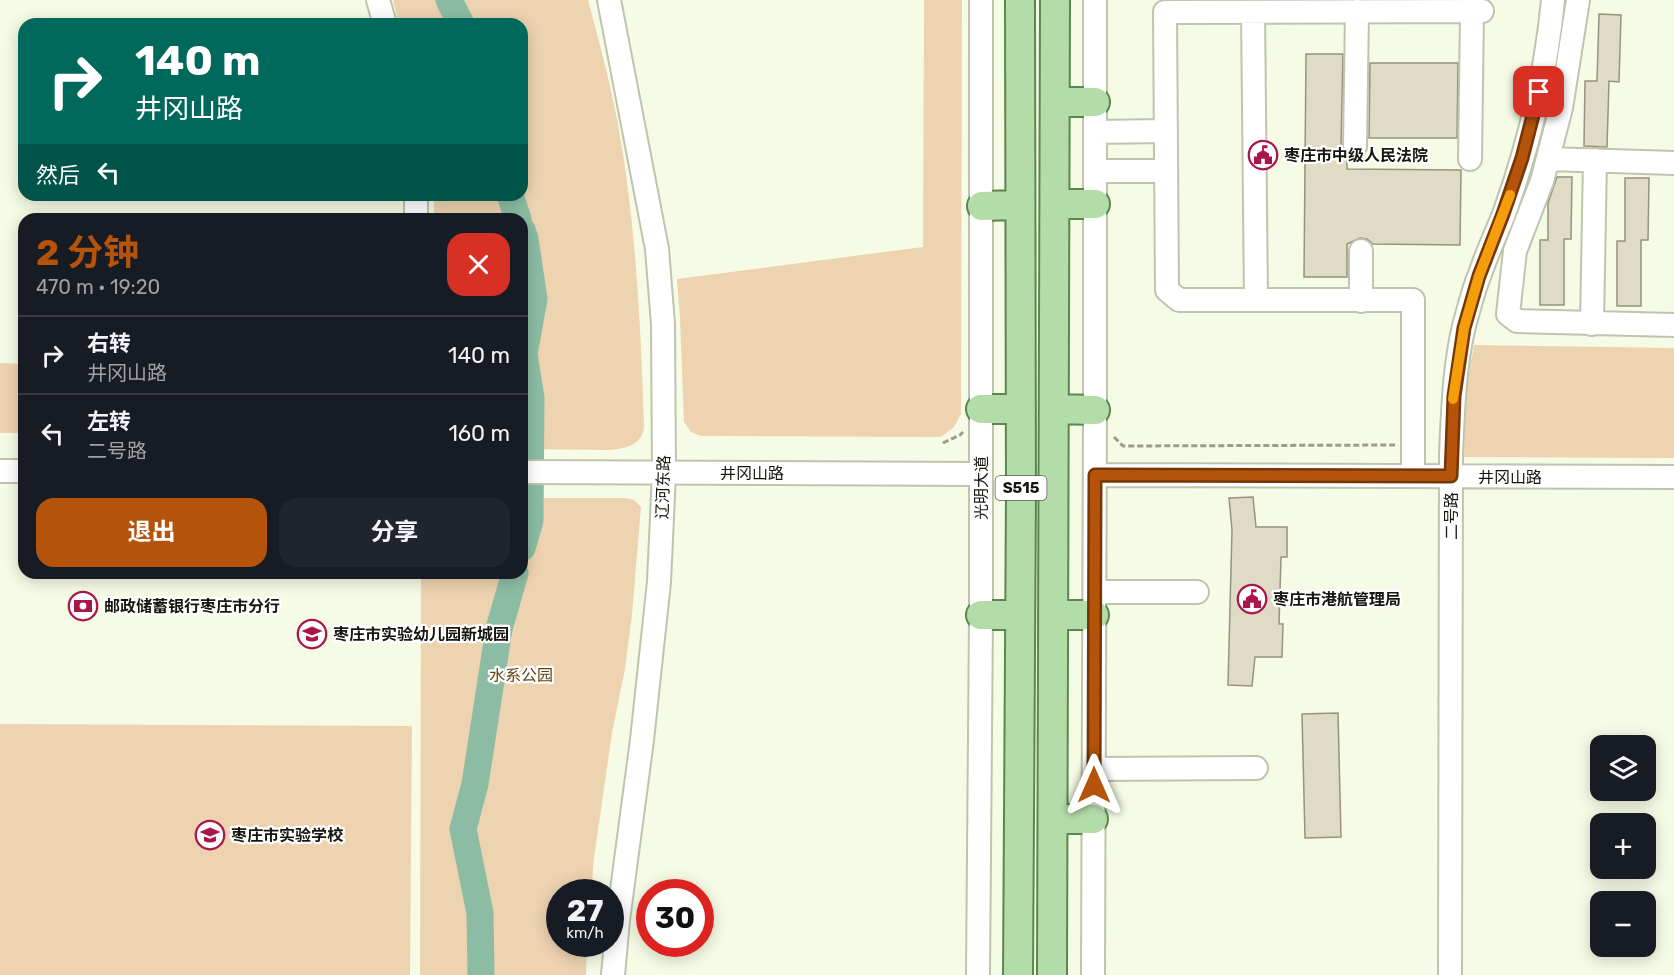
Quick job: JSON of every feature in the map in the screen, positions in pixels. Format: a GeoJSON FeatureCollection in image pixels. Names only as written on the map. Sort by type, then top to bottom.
{"type":"FeatureCollection","features":[{"type":"Feature","properties":{"kind":"main road","name":"S515"},"geometry":{"type":"LineString","coordinates":[[1018,975],[1021,409],[1020,0]]}},
{"type":"Feature","properties":{"kind":"main road","name":"S515"},"geometry":{"type":"LineString","coordinates":[[1052,975],[1055,0]]}},
{"type":"Feature","properties":{"kind":"main road"},"geometry":{"type":"LineString","coordinates":[[1055,102],[1095,102]]}},
{"type":"Feature","properties":{"kind":"main road"},"geometry":{"type":"LineString","coordinates":[[1055,204],[1095,204]]}},
{"type":"Feature","properties":{"kind":"main road"},"geometry":{"type":"LineString","coordinates":[[982,206],[1020,205]]}},
{"type":"Feature","properties":{"kind":"main road"},"geometry":{"type":"LineString","coordinates":[[974,418],[1021,409]]}},
{"type":"Feature","properties":{"kind":"main road"},"geometry":{"type":"LineString","coordinates":[[1055,409],[1103,421]]}},
{"type":"Feature","properties":{"kind":"main road"},"geometry":{"type":"LineString","coordinates":[[1054,615],[1095,604]]}},
{"type":"Feature","properties":{"kind":"main road"},"geometry":{"type":"LineString","coordinates":[[981,615],[1020,615]]}},
{"type":"Feature","properties":{"kind":"main road"},"geometry":{"type":"LineString","coordinates":[[1053,819],[1094,819]]}},
{"type":"Feature","properties":{"kind":"street"},"geometry":{"type":"LineString","coordinates":[[378,0],[383,18]]}},
{"type":"Feature","properties":{"kind":"street","name":"辽河东路"},"geometry":{"type":"LineString","coordinates":[[609,0],[657,249],[663,324],[664,473],[659,582],[613,975]]}},
{"type":"Feature","properties":{"kind":"street","name":"光明大道"},"geometry":{"type":"LineString","coordinates":[[978,975],[981,474],[974,418],[982,206],[981,0]]}},
{"type":"Feature","properties":{"kind":"street"},"geometry":{"type":"LineString","coordinates":[[1093,975],[1095,475],[1103,421],[1095,204],[1095,0]]}},
{"type":"Feature","properties":{"kind":"street","name":"二号路"},"geometry":{"type":"LineString","coordinates":[[1450,975],[1451,476],[1454,396],[1464,328],[1479,276],[1522,158],[1539,92],[1553,0]]}},
{"type":"Feature","properties":{"kind":"street"},"geometry":{"type":"LineString","coordinates":[[1578,0],[1561,108],[1542,181],[1515,250],[1508,314],[1517,321],[1674,325]]}},
{"type":"Feature","properties":{"kind":"street"},"geometry":{"type":"LineString","coordinates":[[1355,146],[1357,11]]}},
{"type":"Feature","properties":{"kind":"street"},"geometry":{"type":"LineString","coordinates":[[1413,476],[1413,300],[1179,300],[1167,291],[1165,12],[1477,11],[1470,159]]}},
{"type":"Feature","properties":{"kind":"street"},"geometry":{"type":"LineString","coordinates":[[1253,12],[1256,300]]}},
{"type":"Feature","properties":{"kind":"street"},"geometry":{"type":"LineString","coordinates":[[1095,132],[1166,131]]}},
{"type":"Feature","properties":{"kind":"street"},"geometry":{"type":"LineString","coordinates":[[1548,159],[1674,163]]}},
{"type":"Feature","properties":{"kind":"street"},"geometry":{"type":"LineString","coordinates":[[1592,324],[1595,160]]}},
{"type":"Feature","properties":{"kind":"street"},"geometry":{"type":"LineString","coordinates":[[1095,171],[1166,171]]}},
{"type":"Feature","properties":{"kind":"street"},"geometry":{"type":"LineString","coordinates":[[1361,251],[1361,301]]}},
{"type":"Feature","properties":{"kind":"street"},"geometry":{"type":"LineString","coordinates":[[0,471],[18,471]]}},
{"type":"Feature","properties":{"kind":"street","name":"井冈山路"},"geometry":{"type":"LineString","coordinates":[[528,472],[981,474]]}},
{"type":"Feature","properties":{"kind":"street","name":"井冈山路"},"geometry":{"type":"LineString","coordinates":[[1095,475],[1674,477]]}},
{"type":"Feature","properties":{"kind":"street"},"geometry":{"type":"LineString","coordinates":[[1095,604],[1197,592]]}},
{"type":"Feature","properties":{"kind":"street"},"geometry":{"type":"LineString","coordinates":[[1094,769],[1256,768]]}},
{"type":"Feature","properties":{"kind":"path"},"geometry":{"type":"LineString","coordinates":[[943,443],[960,435],[974,418]]}},
{"type":"Feature","properties":{"kind":"path"},"geometry":{"type":"LineString","coordinates":[[1103,421],[1123,446],[1397,445]]}},
{"type":"Feature","properties":{"kind":"green space"},"geometry":{"type":"Polygon","coordinates":[[[393,0],[588,0],[618,124],[633,238],[644,428],[640,438],[632,445],[611,450],[528,449],[528,213],[434,213],[434,201],[528,201],[528,18],[398,18],[393,0]]]}},
{"type":"Feature","properties":{"kind":"green space"},"geometry":{"type":"Polygon","coordinates":[[[924,0],[962,0],[961,414],[954,427],[941,437],[701,436],[691,432],[684,422],[677,279],[923,247],[924,0]]]}},
{"type":"Feature","properties":{"kind":"green space"},"geometry":{"type":"Polygon","coordinates":[[[1474,345],[1674,348],[1674,458],[1464,457],[1465,395],[1474,345]]]}},
{"type":"Feature","properties":{"kind":"green space"},"geometry":{"type":"Polygon","coordinates":[[[0,363],[18,364],[18,433],[0,433],[0,363]]]}},
{"type":"Feature","properties":{"kind":"green space","name":"水系公园"},"geometry":{"type":"Polygon","coordinates":[[[528,498],[625,498],[634,500],[641,507],[625,669],[612,733],[592,879],[546,879],[546,957],[587,957],[586,975],[420,975],[421,579],[528,579],[528,498]]]}},
{"type":"Feature","properties":{"kind":"green space","name":"枣庄市实验学校"},"geometry":{"type":"Polygon","coordinates":[[[0,724],[412,726],[410,975],[0,975],[0,724]]]}},
{"type":"Feature","properties":{"kind":"building"},"geometry":{"type":"Polygon","coordinates":[[[1599,14],[1621,15],[1619,82],[1609,81],[1607,147],[1584,146],[1585,81],[1597,81],[1599,14]]]}},
{"type":"Feature","properties":{"kind":"building"},"geometry":{"type":"Polygon","coordinates":[[[1306,54],[1343,54],[1341,146],[1347,157],[1347,169],[1461,170],[1460,245],[1373,244],[1367,239],[1360,238],[1347,244],[1347,277],[1304,277],[1306,54]]]}},
{"type":"Feature","properties":{"kind":"building"},"geometry":{"type":"Polygon","coordinates":[[[1370,63],[1458,63],[1457,138],[1369,138],[1370,63]]]}},
{"type":"Feature","properties":{"kind":"building"},"geometry":{"type":"Polygon","coordinates":[[[1557,177],[1572,177],[1571,239],[1564,239],[1564,305],[1540,305],[1540,240],[1548,240],[1548,203],[1557,177]]]}},
{"type":"Feature","properties":{"kind":"building"},"geometry":{"type":"Polygon","coordinates":[[[1625,178],[1649,178],[1648,240],[1641,240],[1641,306],[1617,306],[1617,241],[1625,241],[1625,178]]]}},
{"type":"Feature","properties":{"kind":"building"},"geometry":{"type":"Polygon","coordinates":[[[1253,497],[1256,527],[1287,527],[1287,557],[1281,557],[1279,624],[1283,624],[1282,657],[1255,657],[1252,686],[1228,685],[1232,530],[1229,498],[1253,497]]]}},
{"type":"Feature","properties":{"kind":"building"},"geometry":{"type":"Polygon","coordinates":[[[1338,713],[1341,837],[1305,838],[1302,714],[1338,713]]]}},
{"type":"Feature","properties":{"kind":"waterway"},"geometry":{"type":"LineString","coordinates":[[449,0],[458,18]]}},
{"type":"Feature","properties":{"kind":"waterway"},"geometry":{"type":"LineString","coordinates":[[512,201],[516,213]]}},
{"type":"Feature","properties":{"kind":"waterway"},"geometry":{"type":"LineString","coordinates":[[528,259],[534,299],[528,332]]}},
{"type":"Feature","properties":{"kind":"waterway"},"geometry":{"type":"LineString","coordinates":[[528,379],[531,398],[530,521],[528,528]]}},
{"type":"Feature","properties":{"kind":"waterway"},"geometry":{"type":"LineString","coordinates":[[481,975],[480,913],[463,829],[475,784],[499,629],[513,579]]}},
{"type":"Feature","properties":{"kind":"slow traffic"},"geometry":{"type":"LineString","coordinates":[[1453,399],[1464,328],[1479,276],[1510,195]]}},
{"type":"Feature","properties":{"kind":"place","name":"枣庄市中级人民法院"},"geometry":{"type":"Point","coordinates":[1263,155]}},
{"type":"Feature","properties":{"kind":"place","name":"枣庄市港航管理局"},"geometry":{"type":"Point","coordinates":[1252,599]}},
{"type":"Feature","properties":{"kind":"place","name":"邮政储蓄银行枣庄市分行"},"geometry":{"type":"Point","coordinates":[83,606]}},
{"type":"Feature","properties":{"kind":"place","name":"枣庄市实验幼儿园新城园"},"geometry":{"type":"Point","coordinates":[312,634]}},
{"type":"Feature","properties":{"kind":"place","name":"枣庄市实验学校"},"geometry":{"type":"Point","coordinates":[210,835]}},
{"type":"Feature","properties":{"kind":"route"},"geometry":{"type":"LineString","coordinates":[[1094,785],[1095,475],[1451,476],[1454,396],[1464,328],[1479,276],[1522,158],[1539,92]]}}]}
